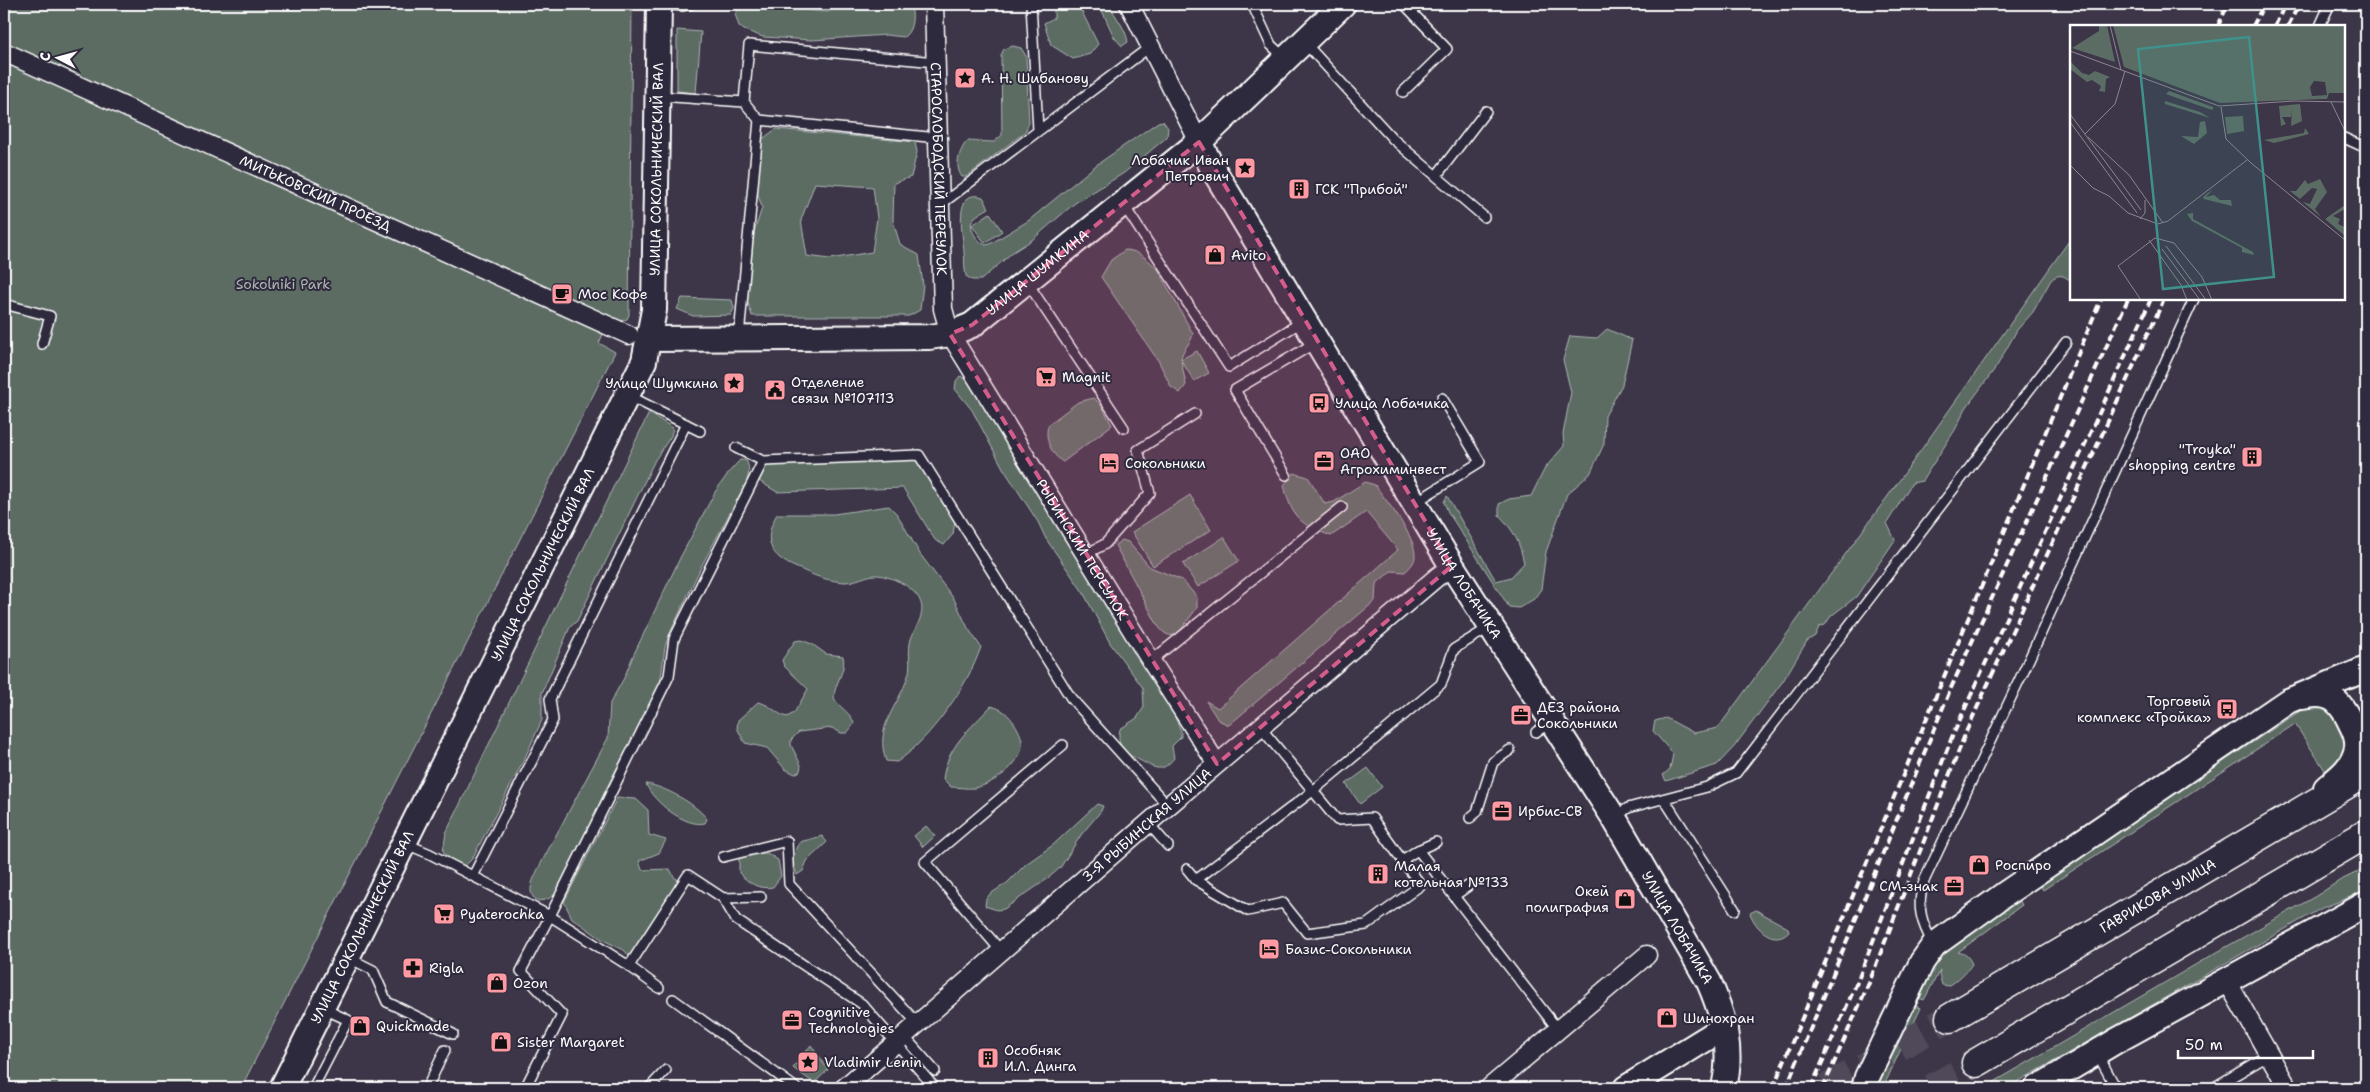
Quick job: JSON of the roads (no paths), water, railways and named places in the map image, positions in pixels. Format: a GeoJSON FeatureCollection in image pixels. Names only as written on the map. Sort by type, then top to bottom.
{"type":"FeatureCollection","features":[{"type":"Feature","properties":{"kind":"main road","name":"ГАВРИКОВА УЛИЦА"},"geometry":{"type":"LineString","coordinates":[[1950,1018],[2366,772]]}},
{"type":"Feature","properties":{"kind":"main road"},"geometry":{"type":"LineString","coordinates":[[1976,1063],[2366,834]]}},
{"type":"Feature","properties":{"kind":"street","name":"УЛИЦА СОКОЛЬНИЧЕСКИЙ ВАЛ"},"geometry":{"type":"LineString","coordinates":[[282,1088],[644,361],[639,337],[654,310],[660,4]]}},
{"type":"Feature","properties":{"kind":"street","name":"СТАРОСЛОБОДСКИЙ ПЕРЕУЛОК"},"geometry":{"type":"LineString","coordinates":[[934,4],[943,309],[950,334]]}},
{"type":"Feature","properties":{"kind":"street"},"geometry":{"type":"LineString","coordinates":[[1129,4],[1199,142]]}},
{"type":"Feature","properties":{"kind":"street","name":"УЛИЦА ШУМКИНА"},"geometry":{"type":"LineString","coordinates":[[639,337],[929,337],[950,334],[972,325],[1199,142],[1344,4]]}},
{"type":"Feature","properties":{"kind":"street","name":"МИТЬКОВСКИЙ ПРОЕЗД"},"geometry":{"type":"LineString","coordinates":[[4,52],[639,337]]}},
{"type":"Feature","properties":{"kind":"street","name":"УЛИЦА ЛОБАЧИКА"},"geometry":{"type":"LineString","coordinates":[[1199,142],[1212,169],[1318,341],[1414,504],[1491,627],[1544,726],[1614,818],[1709,982],[1725,1027],[1728,1043],[1724,1088]]}},
{"type":"Feature","properties":{"kind":"street","name":"РЫБИНСКИЙ ПЕРЕУЛОК"},"geometry":{"type":"LineString","coordinates":[[950,334],[1151,661],[1218,764]]}},
{"type":"Feature","properties":{"kind":"street","name":"3-Я РЫБИНСКАЯ УЛИЦА"},"geometry":{"type":"LineString","coordinates":[[844,1088],[1148,823],[1452,566]]}},
{"type":"Feature","properties":{"kind":"street"},"geometry":{"type":"LineString","coordinates":[[1864,1088],[1867,1077],[1922,962],[1934,945],[2005,894],[2288,701],[2366,669]]}},
{"type":"Feature","properties":{"kind":"street"},"geometry":{"type":"LineString","coordinates":[[2289,817],[2350,766],[2356,752],[2357,740],[2347,712],[2346,701],[2351,688],[2366,674]]}},
{"type":"Feature","properties":{"kind":"street"},"geometry":{"type":"LineString","coordinates":[[2288,701],[2304,696],[2325,696],[2341,704],[2347,712]]}},
{"type":"Feature","properties":{"kind":"street"},"geometry":{"type":"LineString","coordinates":[[2036,1088],[2097,1052],[2366,904]]}},
{"type":"Feature","properties":{"kind":"street"},"geometry":{"type":"LineString","coordinates":[[1489,1088],[1647,956]]}},
{"type":"Feature","properties":{"kind":"street"},"geometry":{"type":"LineString","coordinates":[[2227,981],[2288,1088]]}},
{"type":"Feature","properties":{"kind":"street"},"geometry":{"type":"LineString","coordinates":[[1626,1088],[1725,1027]]}},
{"type":"Feature","properties":{"kind":"lane"},"geometry":{"type":"LineString","coordinates":[[4,9],[8,4]]}},
{"type":"Feature","properties":{"kind":"lane"},"geometry":{"type":"LineString","coordinates":[[660,4],[684,6],[691,4]]}},
{"type":"Feature","properties":{"kind":"lane"},"geometry":{"type":"LineString","coordinates":[[1032,4],[1038,130]]}},
{"type":"Feature","properties":{"kind":"lane"},"geometry":{"type":"LineString","coordinates":[[1252,4],[1271,45],[1286,60]]}},
{"type":"Feature","properties":{"kind":"lane"},"geometry":{"type":"LineString","coordinates":[[1403,92],[1447,49],[1404,4]]}},
{"type":"Feature","properties":{"kind":"lane"},"geometry":{"type":"LineString","coordinates":[[2320,25],[2330,4]]}},
{"type":"Feature","properties":{"kind":"lane"},"geometry":{"type":"LineString","coordinates":[[1304,42],[1393,139],[1484,217]]}},
{"type":"Feature","properties":{"kind":"lane"},"geometry":{"type":"LineString","coordinates":[[936,62],[749,45],[744,102],[759,120],[938,138]]}},
{"type":"Feature","properties":{"kind":"lane"},"geometry":{"type":"LineString","coordinates":[[940,205],[1150,46]]}},
{"type":"Feature","properties":{"kind":"lane"},"geometry":{"type":"LineString","coordinates":[[659,96],[744,102]]}},
{"type":"Feature","properties":{"kind":"lane"},"geometry":{"type":"LineString","coordinates":[[1437,175],[1486,111]]}},
{"type":"Feature","properties":{"kind":"lane"},"geometry":{"type":"LineString","coordinates":[[739,338],[759,120]]}},
{"type":"Feature","properties":{"kind":"lane"},"geometry":{"type":"LineString","coordinates":[[2345,138],[2366,148]]}},
{"type":"Feature","properties":{"kind":"lane"},"geometry":{"type":"LineString","coordinates":[[1123,204],[1229,367],[1305,320]]}},
{"type":"Feature","properties":{"kind":"lane"},"geometry":{"type":"LineString","coordinates":[[1027,281],[1124,428]]}},
{"type":"Feature","properties":{"kind":"lane"},"geometry":{"type":"LineString","coordinates":[[1934,945],[1919,912],[1918,902],[1924,881],[2194,300]]}},
{"type":"Feature","properties":{"kind":"lane"},"geometry":{"type":"LineString","coordinates":[[4,304],[50,316],[42,344]]}},
{"type":"Feature","properties":{"kind":"lane"},"geometry":{"type":"LineString","coordinates":[[1286,475],[1235,390],[1318,341]]}},
{"type":"Feature","properties":{"kind":"lane"},"geometry":{"type":"LineString","coordinates":[[1614,818],[1628,808],[1707,787],[1736,773],[2066,342]]}},
{"type":"Feature","properties":{"kind":"lane"},"geometry":{"type":"LineString","coordinates":[[627,395],[700,430]]}},
{"type":"Feature","properties":{"kind":"lane"},"geometry":{"type":"LineString","coordinates":[[1414,504],[1480,462],[1442,398]]}},
{"type":"Feature","properties":{"kind":"lane"},"geometry":{"type":"LineString","coordinates":[[1086,554],[1104,544],[1150,493],[1138,450],[1195,414]]}},
{"type":"Feature","properties":{"kind":"lane"},"geometry":{"type":"LineString","coordinates":[[473,876],[553,720],[550,699],[686,424]]}},
{"type":"Feature","properties":{"kind":"lane"},"geometry":{"type":"LineString","coordinates":[[736,448],[764,461],[920,455],[1071,698],[1168,806]]}},
{"type":"Feature","properties":{"kind":"lane"},"geometry":{"type":"LineString","coordinates":[[525,1088],[562,1015],[521,971],[669,676],[674,639],[764,461]]}},
{"type":"Feature","properties":{"kind":"lane"},"geometry":{"type":"LineString","coordinates":[[1151,661],[1342,507]]}},
{"type":"Feature","properties":{"kind":"lane"},"geometry":{"type":"LineString","coordinates":[[1196,880],[1314,790],[1441,684],[1454,649],[1491,627]]}},
{"type":"Feature","properties":{"kind":"lane"},"geometry":{"type":"LineString","coordinates":[[1187,869],[1196,880],[1248,911],[1284,904],[1307,933],[1366,925],[1421,885],[1372,818],[1337,820],[1261,728]]}},
{"type":"Feature","properties":{"kind":"lane"},"geometry":{"type":"LineString","coordinates":[[1001,951],[924,862],[1063,745]]}},
{"type":"Feature","properties":{"kind":"lane"},"geometry":{"type":"LineString","coordinates":[[1470,818],[1478,812],[1493,762],[1510,750]]}},
{"type":"Feature","properties":{"kind":"lane"},"geometry":{"type":"LineString","coordinates":[[1664,799],[1735,910]]}},
{"type":"Feature","properties":{"kind":"lane"},"geometry":{"type":"LineString","coordinates":[[1148,823],[1168,846]]}},
{"type":"Feature","properties":{"kind":"lane"},"geometry":{"type":"LineString","coordinates":[[723,856],[787,841],[789,884],[918,1024]]}},
{"type":"Feature","properties":{"kind":"lane"},"geometry":{"type":"LineString","coordinates":[[1402,860],[1436,842]]}},
{"type":"Feature","properties":{"kind":"lane"},"geometry":{"type":"LineString","coordinates":[[404,843],[550,916],[629,966],[658,988]]}},
{"type":"Feature","properties":{"kind":"lane"},"geometry":{"type":"LineString","coordinates":[[1418,850],[1559,1030]]}},
{"type":"Feature","properties":{"kind":"lane"},"geometry":{"type":"LineString","coordinates":[[629,966],[688,875],[723,898],[736,920],[862,1004],[935,1071]]}},
{"type":"Feature","properties":{"kind":"lane"},"geometry":{"type":"LineString","coordinates":[[1454,896],[1468,886]]}},
{"type":"Feature","properties":{"kind":"lane"},"geometry":{"type":"LineString","coordinates":[[723,898],[760,897]]}},
{"type":"Feature","properties":{"kind":"lane"},"geometry":{"type":"LineString","coordinates":[[347,957],[373,970],[386,1002],[453,1034]]}},
{"type":"Feature","properties":{"kind":"lane"},"geometry":{"type":"LineString","coordinates":[[673,999],[796,1088]]}},
{"type":"Feature","properties":{"kind":"lane"},"geometry":{"type":"LineString","coordinates":[[313,1088],[348,1020],[322,1008]]}},
{"type":"Feature","properties":{"kind":"lane"},"geometry":{"type":"LineString","coordinates":[[900,1039],[934,1088]]}},
{"type":"Feature","properties":{"kind":"lane"},"geometry":{"type":"LineString","coordinates":[[427,1088],[445,1050]]}},
{"type":"Feature","properties":{"kind":"lane"},"geometry":{"type":"LineString","coordinates":[[2097,1052],[2116,1088]]}},
{"type":"Feature","properties":{"kind":"lane"},"geometry":{"type":"LineString","coordinates":[[2213,1088],[2269,1055]]}},
{"type":"Feature","properties":{"kind":"lane"},"geometry":{"type":"LineString","coordinates":[[649,1088],[666,1070]]}},
{"type":"Feature","properties":{"kind":"tunnel"},"geometry":{"type":"LineString","coordinates":[[1826,1088],[1950,1018]]}},
{"type":"Feature","properties":{"kind":"tunnel"},"geometry":{"type":"LineString","coordinates":[[1932,1088],[1976,1063]]}},
{"type":"Feature","properties":{"kind":"railway"},"geometry":{"type":"LineString","coordinates":[[2218,25],[2228,4]]}},
{"type":"Feature","properties":{"kind":"railway"},"geometry":{"type":"LineString","coordinates":[[2254,25],[2264,4]]}},
{"type":"Feature","properties":{"kind":"railway"},"geometry":{"type":"LineString","coordinates":[[2275,25],[2285,4]]}},
{"type":"Feature","properties":{"kind":"railway"},"geometry":{"type":"LineString","coordinates":[[2288,25],[2299,4]]}},
{"type":"Feature","properties":{"kind":"railway"},"geometry":{"type":"LineString","coordinates":[[1773,1088],[2101,300]]}},
{"type":"Feature","properties":{"kind":"railway"},"geometry":{"type":"LineString","coordinates":[[1786,1088],[1951,688],[2128,300]]}},
{"type":"Feature","properties":{"kind":"railway"},"geometry":{"type":"LineString","coordinates":[[1811,1088],[1858,980],[1952,737],[2151,300]]}},
{"type":"Feature","properties":{"kind":"railway"},"geometry":{"type":"LineString","coordinates":[[1823,1088],[1869,983],[1966,732],[2164,300]]}},
{"type":"Feature","properties":{"kind":"place","name":"А. Н. Шибанову"},"geometry":{"type":"Point","coordinates":[965,78]}},
{"type":"Feature","properties":{"kind":"place","name":"Лобачик Иван Петрович"},"geometry":{"type":"Point","coordinates":[1245,168]}},
{"type":"Feature","properties":{"kind":"place","name":"ГСК \"Прибой\""},"geometry":{"type":"Point","coordinates":[1299,189]}},
{"type":"Feature","properties":{"kind":"place","name":"Avito"},"geometry":{"type":"Point","coordinates":[1215,255]}},
{"type":"Feature","properties":{"kind":"place","name":"Мос Кофе"},"geometry":{"type":"Point","coordinates":[562,294]}},
{"type":"Feature","properties":{"kind":"place","name":"Magnit"},"geometry":{"type":"Point","coordinates":[1046,377]}},
{"type":"Feature","properties":{"kind":"place","name":"Улица Шумкина"},"geometry":{"type":"Point","coordinates":[734,383]}},
{"type":"Feature","properties":{"kind":"place","name":"Отделение связи №107113"},"geometry":{"type":"Point","coordinates":[775,390]}},
{"type":"Feature","properties":{"kind":"place","name":"Улица Лобачика"},"geometry":{"type":"Point","coordinates":[1319,403]}},
{"type":"Feature","properties":{"kind":"place","name":"\"Troyka\" shopping centre"},"geometry":{"type":"Point","coordinates":[2252,457]}},
{"type":"Feature","properties":{"kind":"place","name":"ОАО Агрохиминвест"},"geometry":{"type":"Point","coordinates":[1324,461]}},
{"type":"Feature","properties":{"kind":"place","name":"Сокольники"},"geometry":{"type":"Point","coordinates":[1109,463]}},
{"type":"Feature","properties":{"kind":"place","name":"Торговый комплекс «Тройка»"},"geometry":{"type":"Point","coordinates":[2227,709]}},
{"type":"Feature","properties":{"kind":"place","name":"ДЕЗ района Сокольники"},"geometry":{"type":"Point","coordinates":[1521,715]}},
{"type":"Feature","properties":{"kind":"place","name":"Ирбис-СВ"},"geometry":{"type":"Point","coordinates":[1502,811]}},
{"type":"Feature","properties":{"kind":"place","name":"Роспиро"},"geometry":{"type":"Point","coordinates":[1979,865]}},
{"type":"Feature","properties":{"kind":"place","name":"Малая котельная №133"},"geometry":{"type":"Point","coordinates":[1378,874]}},
{"type":"Feature","properties":{"kind":"place","name":"СМ-знак"},"geometry":{"type":"Point","coordinates":[1954,886]}},
{"type":"Feature","properties":{"kind":"place","name":"Окей полиграфия"},"geometry":{"type":"Point","coordinates":[1625,899]}},
{"type":"Feature","properties":{"kind":"place","name":"Pyaterochka"},"geometry":{"type":"Point","coordinates":[444,914]}},
{"type":"Feature","properties":{"kind":"place","name":"Базис-Сокольники"},"geometry":{"type":"Point","coordinates":[1269,949]}},
{"type":"Feature","properties":{"kind":"place","name":"Rigla"},"geometry":{"type":"Point","coordinates":[413,968]}},
{"type":"Feature","properties":{"kind":"place","name":"Ozon"},"geometry":{"type":"Point","coordinates":[497,983]}},
{"type":"Feature","properties":{"kind":"place","name":"Шинохран"},"geometry":{"type":"Point","coordinates":[1667,1018]}},
{"type":"Feature","properties":{"kind":"place","name":"Cognitive Technologies"},"geometry":{"type":"Point","coordinates":[792,1020]}},
{"type":"Feature","properties":{"kind":"place","name":"Quickmade"},"geometry":{"type":"Point","coordinates":[360,1026]}},
{"type":"Feature","properties":{"kind":"place","name":"Sister Margaret"},"geometry":{"type":"Point","coordinates":[501,1042]}},
{"type":"Feature","properties":{"kind":"place","name":"Особняк И.Л. Динга"},"geometry":{"type":"Point","coordinates":[988,1058]}},
{"type":"Feature","properties":{"kind":"place","name":"Vladimir Lenin"},"geometry":{"type":"Point","coordinates":[808,1062]}},
{"type":"Feature","properties":{"kind":"park label","name":"Sokolniki Park"},"geometry":{"type":"Point","coordinates":[283,284]}}]}
